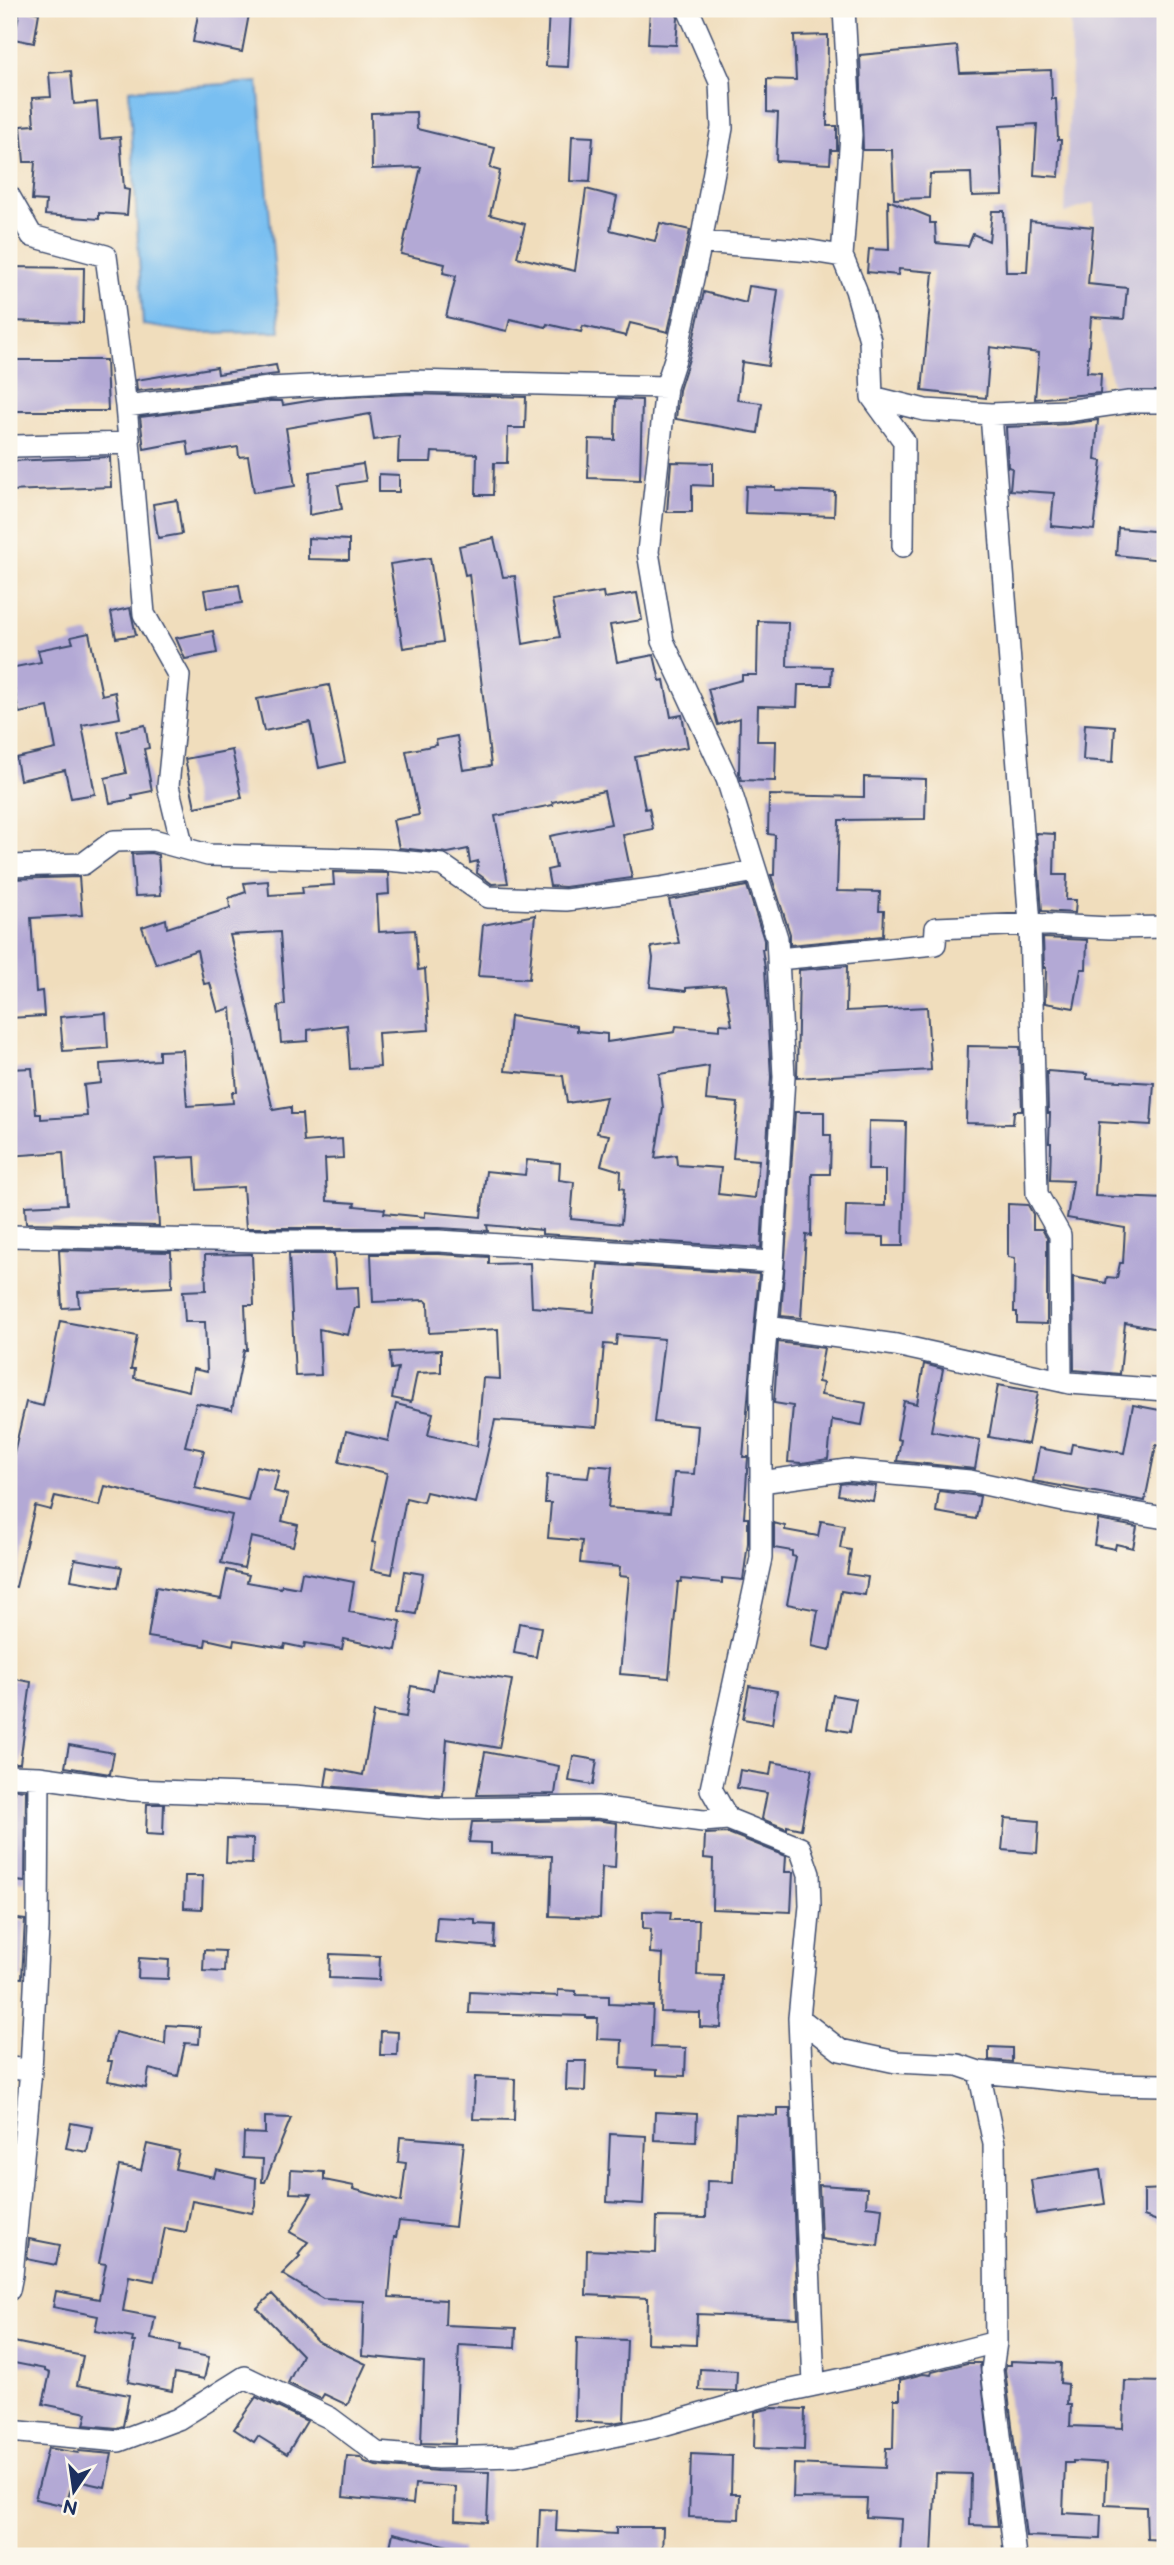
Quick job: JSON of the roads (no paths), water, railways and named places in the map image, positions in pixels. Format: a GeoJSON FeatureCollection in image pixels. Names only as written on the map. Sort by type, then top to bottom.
{"type":"FeatureCollection","features":[{"type":"Feature","properties":{"kind":"street"},"geometry":{"type":"LineString","coordinates":[[688,9],[720,82],[722,128],[701,242],[676,356],[666,387],[648,552],[663,641],[727,779],[777,938],[784,1077],[773,1262],[761,1386],[761,1558],[710,1789],[729,1819]]}},
{"type":"Feature","properties":{"kind":"street"},"geometry":{"type":"LineString","coordinates":[[844,9],[851,135],[842,256],[856,290],[870,340],[872,397],[904,440],[903,546]]}},
{"type":"Feature","properties":{"kind":"street"},"geometry":{"type":"LineString","coordinates":[[9,196],[32,236],[106,256],[126,406],[144,614],[179,676],[168,786],[183,848]]}},
{"type":"Feature","properties":{"kind":"street"},"geometry":{"type":"LineString","coordinates":[[701,242],[842,256]]}},
{"type":"Feature","properties":{"kind":"street"},"geometry":{"type":"LineString","coordinates":[[126,406],[269,388],[411,381],[666,387]]}},
{"type":"Feature","properties":{"kind":"street"},"geometry":{"type":"LineString","coordinates":[[872,397],[925,410],[991,414],[1067,411],[1129,402],[1165,402]]}},
{"type":"Feature","properties":{"kind":"street"},"geometry":{"type":"LineString","coordinates":[[991,414],[1030,924],[1037,1194],[1060,1235],[1060,1381]]}},
{"type":"Feature","properties":{"kind":"street"},"geometry":{"type":"LineString","coordinates":[[9,448],[129,443]]}},
{"type":"Feature","properties":{"kind":"street"},"geometry":{"type":"LineString","coordinates":[[9,866],[83,864],[114,841],[153,839],[208,855],[387,860],[442,865],[488,897],[566,900],[660,888],[756,871]]}},
{"type":"Feature","properties":{"kind":"street"},"geometry":{"type":"LineString","coordinates":[[778,959],[935,944],[936,928],[1030,924],[1110,928],[1165,927]]}},
{"type":"Feature","properties":{"kind":"street"},"geometry":{"type":"LineString","coordinates":[[9,1236],[439,1241],[773,1262]]}},
{"type":"Feature","properties":{"kind":"street"},"geometry":{"type":"LineString","coordinates":[[767,1326],[896,1345],[1060,1381],[1165,1390]]}},
{"type":"Feature","properties":{"kind":"street"},"geometry":{"type":"LineString","coordinates":[[761,1482],[847,1470],[970,1481],[1068,1503],[1165,1518]]}},
{"type":"Feature","properties":{"kind":"street"},"geometry":{"type":"LineString","coordinates":[[9,1776],[39,1777],[133,1790],[294,1796],[442,1809],[597,1807],[703,1821],[729,1819],[800,1848],[809,1874],[810,1906],[799,2018],[814,2385]]}},
{"type":"Feature","properties":{"kind":"street"},"geometry":{"type":"LineString","coordinates":[[9,2290],[31,2070],[38,1928],[39,1777]]}},
{"type":"Feature","properties":{"kind":"street"},"geometry":{"type":"LineString","coordinates":[[799,2018],[840,2050],[896,2062],[958,2065],[979,2072],[1103,2084],[1165,2085]]}},
{"type":"Feature","properties":{"kind":"street"},"geometry":{"type":"LineString","coordinates":[[9,2068],[31,2070]]}},
{"type":"Feature","properties":{"kind":"street"},"geometry":{"type":"LineString","coordinates":[[979,2072],[994,2144],[996,2342],[992,2370],[1015,2556]]}},
{"type":"Feature","properties":{"kind":"street"},"geometry":{"type":"LineString","coordinates":[[9,2431],[119,2441],[178,2419],[245,2377],[330,2417],[377,2453],[438,2458],[516,2456],[653,2427],[768,2395],[996,2342]]}},
{"type":"Feature","properties":{"kind":"water"},"geometry":{"type":"Polygon","coordinates":[[[258,82],[280,332],[195,333],[143,325],[129,90],[258,82]]]}}]}
